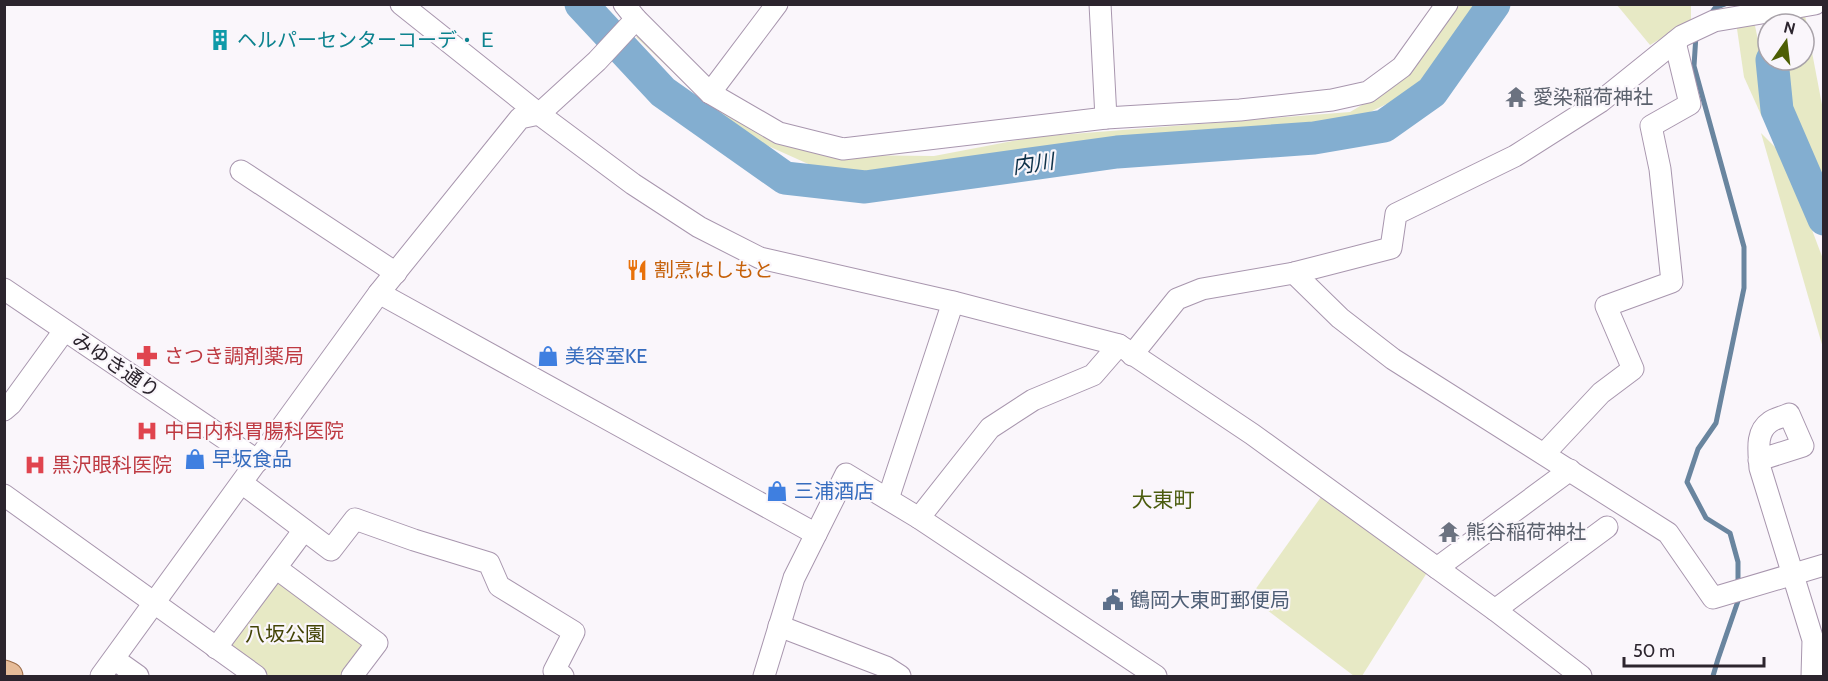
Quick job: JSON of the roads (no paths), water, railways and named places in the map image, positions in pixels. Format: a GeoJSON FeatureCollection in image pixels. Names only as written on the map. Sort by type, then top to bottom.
{"type":"FeatureCollection","features":[{"type":"Feature","properties":{"kind":"main road"},"geometry":{"type":"LineString","coordinates":[[4,674],[9,676]]}},
{"type":"Feature","properties":{"kind":"street"},"geometry":{"type":"LineString","coordinates":[[401,4],[539,114],[633,184],[699,227],[760,258],[953,302],[1126,350],[1252,434],[1495,610],[1581,676]]}},
{"type":"Feature","properties":{"kind":"street"},"geometry":{"type":"LineString","coordinates":[[710,93],[777,4]]}},
{"type":"Feature","properties":{"kind":"street"},"geometry":{"type":"LineString","coordinates":[[1100,4],[1106,118]]}},
{"type":"Feature","properties":{"kind":"street"},"geometry":{"type":"LineString","coordinates":[[101,676],[379,293],[520,118],[539,114],[597,61],[630,12],[710,93],[778,133],[843,149],[1106,118],[1240,110],[1332,100],[1368,92],[1402,67],[1447,4]]}},
{"type":"Feature","properties":{"kind":"street"},"geometry":{"type":"LineString","coordinates":[[919,518],[990,428],[1033,400],[1093,375],[1126,350],[1177,299],[1202,289],[1294,273],[1391,248],[1396,214],[1515,156],[1600,102],[1682,36],[1714,21],[1815,4]]}},
{"type":"Feature","properties":{"kind":"street"},"geometry":{"type":"LineString","coordinates":[[1544,454],[1601,393],[1633,369],[1606,306],[1672,282],[1660,169],[1651,126],[1690,104],[1675,42]]}},
{"type":"Feature","properties":{"kind":"street"},"geometry":{"type":"LineString","coordinates":[[241,171],[396,273]]}},
{"type":"Feature","properties":{"kind":"street"},"geometry":{"type":"LineString","coordinates":[[1294,273],[1340,318],[1394,359],[1668,533],[1713,598],[1824,565]]}},
{"type":"Feature","properties":{"kind":"street","name":"みゆき通り"},"geometry":{"type":"LineString","coordinates":[[4,289],[258,461]]}},
{"type":"Feature","properties":{"kind":"street"},"geometry":{"type":"LineString","coordinates":[[379,293],[816,534]]}},
{"type":"Feature","properties":{"kind":"street"},"geometry":{"type":"LineString","coordinates":[[888,499],[953,302]]}},
{"type":"Feature","properties":{"kind":"street"},"geometry":{"type":"LineString","coordinates":[[4,410],[11,404],[64,331]]}},
{"type":"Feature","properties":{"kind":"street"},"geometry":{"type":"LineString","coordinates":[[1759,460],[1813,640],[1812,676]]}},
{"type":"Feature","properties":{"kind":"street"},"geometry":{"type":"LineString","coordinates":[[1437,568],[1570,471]]}},
{"type":"Feature","properties":{"kind":"street"},"geometry":{"type":"LineString","coordinates":[[764,676],[794,578],[846,474],[919,518],[1156,676]]}},
{"type":"Feature","properties":{"kind":"street"},"geometry":{"type":"LineString","coordinates":[[242,483],[331,550],[355,519],[489,563],[499,586],[574,632],[554,671],[563,676]]}},
{"type":"Feature","properties":{"kind":"street"},"geometry":{"type":"LineString","coordinates":[[4,495],[256,676]]}},
{"type":"Feature","properties":{"kind":"street"},"geometry":{"type":"LineString","coordinates":[[1495,610],[1607,527]]}},
{"type":"Feature","properties":{"kind":"street"},"geometry":{"type":"LineString","coordinates":[[216,648],[304,530]]}},
{"type":"Feature","properties":{"kind":"street"},"geometry":{"type":"LineString","coordinates":[[276,568],[377,643],[352,676]]}},
{"type":"Feature","properties":{"kind":"street"},"geometry":{"type":"LineString","coordinates":[[779,626],[886,667],[900,676]]}},
{"type":"Feature","properties":{"kind":"street"},"geometry":{"type":"LineString","coordinates":[[114,659],[138,676]]}},
{"type":"Feature","properties":{"kind":"waterway","name":"内川"},"geometry":{"type":"LineString","coordinates":[[581,4],[663,92],[785,178],[865,187],[1117,152],[1314,138],[1384,126],[1432,92],[1494,4]]}},
{"type":"Feature","properties":{"kind":"waterway"},"geometry":{"type":"LineString","coordinates":[[1710,15],[1715,8],[1725,4]]}},
{"type":"Feature","properties":{"kind":"waterway"},"geometry":{"type":"LineString","coordinates":[[1696,35],[1694,66],[1744,247],[1744,288],[1716,423],[1698,449],[1687,482],[1706,518],[1730,533],[1738,562],[1738,587]]}},
{"type":"Feature","properties":{"kind":"waterway"},"geometry":{"type":"LineString","coordinates":[[1773,72],[1777,110],[1824,219]]}},
{"type":"Feature","properties":{"kind":"waterway"},"geometry":{"type":"LineString","coordinates":[[1713,676],[1738,596]]}},
{"type":"Feature","properties":{"kind":"place","name":"ヘルパーセンターコーデ・Ｅ"},"geometry":{"type":"Point","coordinates":[220,40]}},
{"type":"Feature","properties":{"kind":"place","name":"愛染稲荷神社"},"geometry":{"type":"Point","coordinates":[1516,97]}},
{"type":"Feature","properties":{"kind":"place","name":"割烹はしもと"},"geometry":{"type":"Point","coordinates":[637,270]}},
{"type":"Feature","properties":{"kind":"place","name":"さつき調剤薬局"},"geometry":{"type":"Point","coordinates":[147,356]}},
{"type":"Feature","properties":{"kind":"place","name":"美容室KE"},"geometry":{"type":"Point","coordinates":[548,356]}},
{"type":"Feature","properties":{"kind":"place","name":"中目内科胃腸科医院"},"geometry":{"type":"Point","coordinates":[147,431]}},
{"type":"Feature","properties":{"kind":"place","name":"早坂食品"},"geometry":{"type":"Point","coordinates":[195,459]}},
{"type":"Feature","properties":{"kind":"place","name":"黒沢眼科医院"},"geometry":{"type":"Point","coordinates":[35,465]}},
{"type":"Feature","properties":{"kind":"place","name":"三浦酒店"},"geometry":{"type":"Point","coordinates":[777,491]}},
{"type":"Feature","properties":{"kind":"place","name":"熊谷稲荷神社"},"geometry":{"type":"Point","coordinates":[1449,532]}},
{"type":"Feature","properties":{"kind":"place","name":"鶴岡大東町郵便局"},"geometry":{"type":"Point","coordinates":[1113,600]}},
{"type":"Feature","properties":{"kind":"district","name":"大東町"},"geometry":{"type":"Point","coordinates":[1163,500]}},
{"type":"Feature","properties":{"kind":"park label","name":"八坂公園"},"geometry":{"type":"Point","coordinates":[285,634]}}]}
